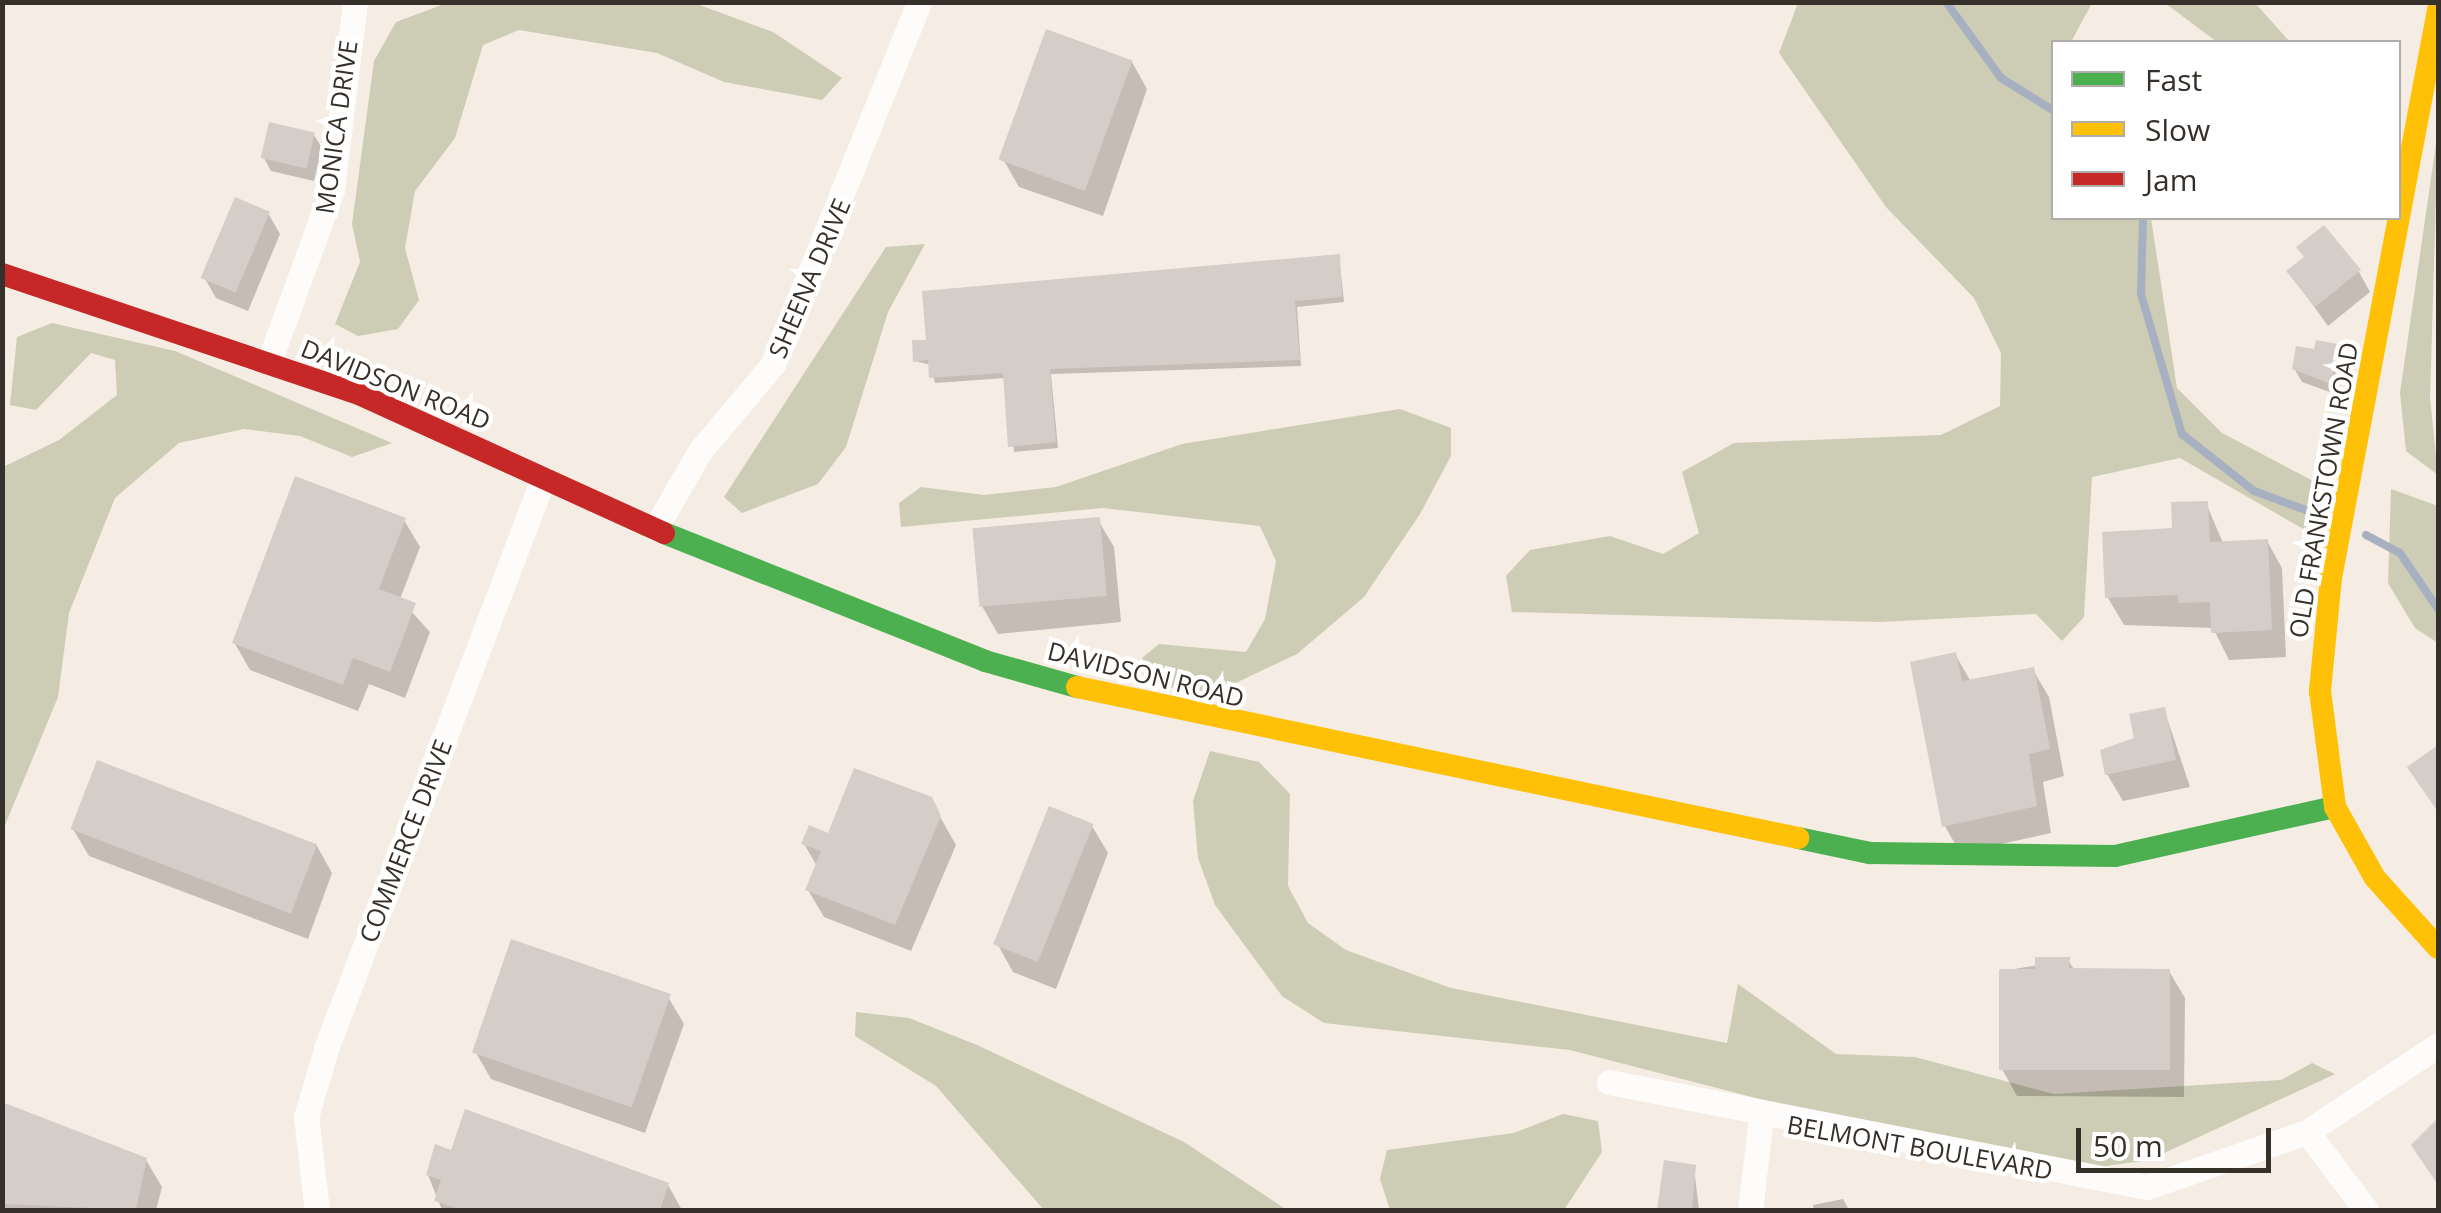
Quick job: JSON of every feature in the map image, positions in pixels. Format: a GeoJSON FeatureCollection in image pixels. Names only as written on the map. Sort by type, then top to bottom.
{"type":"FeatureCollection","features":[{"type":"Feature","properties":{"kind":"street","name":"MONICA DRIVE"},"geometry":{"type":"LineString","coordinates":[[268,362],[332,190],[356,2]]}},
{"type":"Feature","properties":{"kind":"street","name":"SHEENA DRIVE"},"geometry":{"type":"LineString","coordinates":[[655,529],[700,451],[773,364],[919,2]]}},
{"type":"Feature","properties":{"kind":"street","name":"OLD FRANKSTOWN ROAD"},"geometry":{"type":"LineString","coordinates":[[2401,206],[2438,10]]}},
{"type":"Feature","properties":{"kind":"street","name":"OLD FRANKSTOWN ROAD"},"geometry":{"type":"LineString","coordinates":[[2398,220],[2331,578],[2320,691],[2335,806],[2375,878],[2438,948]]}},
{"type":"Feature","properties":{"kind":"street","name":"DAVIDSON ROAD"},"geometry":{"type":"LineString","coordinates":[[2,274],[268,362],[655,529],[985,662],[1144,706],[1870,852],[2114,856],[2335,806]]}},
{"type":"Feature","properties":{"kind":"street","name":"COMMERCE DRIVE"},"geometry":{"type":"LineString","coordinates":[[318,1210],[306,1117],[328,1046],[543,479]]}},
{"type":"Feature","properties":{"kind":"street","name":"BELMONT BOULEVARD"},"geometry":{"type":"LineString","coordinates":[[1609,1082],[2148,1199],[2307,1132],[2438,1046]]}},
{"type":"Feature","properties":{"kind":"street"},"geometry":{"type":"LineString","coordinates":[[1750,1210],[1761,1118]]}},
{"type":"Feature","properties":{"kind":"street"},"geometry":{"type":"LineString","coordinates":[[2307,1132],[2366,1210]]}},
{"type":"Feature","properties":{"kind":"green space"},"geometry":{"type":"Polygon","coordinates":[[[447,3],[694,3],[773,32],[842,78],[822,100],[724,82],[657,53],[519,30],[483,45],[455,138],[415,191],[405,248],[419,300],[398,329],[358,336],[335,324],[360,262],[352,224],[374,61],[396,22],[447,3]]]}},
{"type":"Feature","properties":{"kind":"green space"},"geometry":{"type":"Polygon","coordinates":[[[1798,3],[2092,3],[2072,40],[2051,40],[2051,220],[2151,220],[2177,388],[2222,433],[2319,484],[2305,530],[2180,458],[2092,477],[2084,617],[2062,641],[2036,614],[1880,622],[1512,612],[1506,576],[1530,550],[1610,536],[1663,554],[1699,533],[1682,472],[1734,443],[1941,435],[2000,406],[2001,353],[1974,298],[1886,207],[1779,53],[1798,3]]]}},
{"type":"Feature","properties":{"kind":"green space"},"geometry":{"type":"Polygon","coordinates":[[[2165,3],[2255,3],[2288,40],[2214,40],[2165,3]]]}},
{"type":"Feature","properties":{"kind":"green space"},"geometry":{"type":"Polygon","coordinates":[[[2438,130],[2430,398],[2438,475],[2406,451],[2400,393],[2438,130]]]}},
{"type":"Feature","properties":{"kind":"green space"},"geometry":{"type":"Polygon","coordinates":[[[925,244],[888,312],[846,447],[818,484],[742,513],[724,497],[886,247],[925,244]]]}},
{"type":"Feature","properties":{"kind":"green space"},"geometry":{"type":"Polygon","coordinates":[[[52,323],[175,351],[392,443],[352,457],[300,436],[244,429],[179,443],[115,498],[69,613],[58,697],[3,830],[3,467],[59,440],[117,395],[115,360],[91,353],[36,410],[10,405],[17,337],[52,323]]]}},
{"type":"Feature","properties":{"kind":"green space"},"geometry":{"type":"Polygon","coordinates":[[[1400,409],[1451,428],[1451,456],[1420,514],[1364,597],[1297,654],[1202,699],[1157,682],[1142,658],[1159,644],[1246,652],[1265,619],[1276,561],[1260,526],[1103,508],[901,527],[899,503],[921,487],[984,495],[1056,487],[1182,444],[1400,409]]]}},
{"type":"Feature","properties":{"kind":"green space"},"geometry":{"type":"Polygon","coordinates":[[[2391,489],[2438,506],[2438,643],[2415,628],[2388,583],[2391,489]]]}},
{"type":"Feature","properties":{"kind":"green space"},"geometry":{"type":"Polygon","coordinates":[[[1210,751],[1259,762],[1290,794],[1288,886],[1308,923],[1346,950],[1451,988],[1727,1043],[1738,984],[1836,1054],[1915,1057],[2054,1094],[2281,1080],[2312,1063],[2335,1074],[2149,1160],[2099,1167],[1868,1127],[1570,1050],[1324,1023],[1282,996],[1215,905],[1198,858],[1193,801],[1210,751]]]}},
{"type":"Feature","properties":{"kind":"green space"},"geometry":{"type":"Polygon","coordinates":[[[856,1012],[909,1018],[977,1045],[1184,1142],[1287,1210],[1044,1210],[936,1086],[855,1036],[856,1012]]]}},
{"type":"Feature","properties":{"kind":"green space"},"geometry":{"type":"Polygon","coordinates":[[[1563,1114],[1598,1121],[1602,1152],[1564,1210],[1390,1210],[1380,1179],[1387,1150],[1514,1133],[1563,1114]]]}},
{"type":"Feature","properties":{"kind":"building"},"geometry":{"type":"Polygon","coordinates":[[[1046,29],[1132,60],[1085,191],[998,160],[1046,29]]]}},
{"type":"Feature","properties":{"kind":"building"},"geometry":{"type":"Polygon","coordinates":[[[269,122],[315,133],[306,169],[261,158],[269,122]]]}},
{"type":"Feature","properties":{"kind":"building"},"geometry":{"type":"Polygon","coordinates":[[[235,197],[270,212],[236,293],[201,278],[235,197]]]}},
{"type":"Feature","properties":{"kind":"building"},"geometry":{"type":"Polygon","coordinates":[[[2324,225],[2361,270],[2315,307],[2286,271],[2304,257],[2296,247],[2324,225]]]}},
{"type":"Feature","properties":{"kind":"building"},"geometry":{"type":"Polygon","coordinates":[[[1340,254],[1342,297],[1295,301],[1300,360],[1050,369],[1056,442],[1008,447],[1003,373],[929,378],[928,360],[913,362],[912,340],[926,340],[922,291],[1340,254]]]}},
{"type":"Feature","properties":{"kind":"building"},"geometry":{"type":"Polygon","coordinates":[[[2316,340],[2338,344],[2331,384],[2292,369],[2296,346],[2314,349],[2316,340]]]}},
{"type":"Feature","properties":{"kind":"building"},"geometry":{"type":"Polygon","coordinates":[[[295,476],[406,518],[379,589],[416,603],[390,672],[353,658],[343,685],[232,643],[295,476]]]}},
{"type":"Feature","properties":{"kind":"building"},"geometry":{"type":"Polygon","coordinates":[[[2208,501],[2210,542],[2268,539],[2272,630],[2211,633],[2210,602],[2178,603],[2178,595],[2105,598],[2102,532],[2172,528],[2171,502],[2208,501]]]}},
{"type":"Feature","properties":{"kind":"building"},"geometry":{"type":"Polygon","coordinates":[[[1100,517],[1107,596],[979,607],[972,528],[1100,517]]]}},
{"type":"Feature","properties":{"kind":"building"},"geometry":{"type":"Polygon","coordinates":[[[1956,652],[1962,681],[2034,667],[2050,749],[2029,754],[2037,806],[1942,827],[1910,662],[1956,652]]]}},
{"type":"Feature","properties":{"kind":"building"},"geometry":{"type":"Polygon","coordinates":[[[2165,707],[2176,760],[2105,775],[2100,750],[2134,738],[2129,714],[2165,707]]]}},
{"type":"Feature","properties":{"kind":"building"},"geometry":{"type":"Polygon","coordinates":[[[2438,745],[2438,812],[2407,767],[2438,745]]]}},
{"type":"Feature","properties":{"kind":"building"},"geometry":{"type":"Polygon","coordinates":[[[97,760],[317,845],[291,914],[70,829],[97,760]]]}},
{"type":"Feature","properties":{"kind":"building"},"geometry":{"type":"Polygon","coordinates":[[[854,768],[932,797],[941,816],[895,925],[805,890],[821,851],[801,844],[809,825],[828,833],[854,768]]]}},
{"type":"Feature","properties":{"kind":"building"},"geometry":{"type":"Polygon","coordinates":[[[1049,806],[1094,824],[1038,962],[993,944],[1049,806]]]}},
{"type":"Feature","properties":{"kind":"building"},"geometry":{"type":"Polygon","coordinates":[[[511,939],[671,994],[632,1107],[472,1052],[511,939]]]}},
{"type":"Feature","properties":{"kind":"building"},"geometry":{"type":"Polygon","coordinates":[[[2035,957],[2070,957],[2069,968],[2170,969],[2170,1070],[1999,1070],[1999,969],[2035,969],[2035,957]]]}},
{"type":"Feature","properties":{"kind":"building"},"geometry":{"type":"Polygon","coordinates":[[[2,1102],[147,1158],[136,1210],[2,1204],[2,1102]]]}},
{"type":"Feature","properties":{"kind":"building"},"geometry":{"type":"Polygon","coordinates":[[[465,1109],[669,1183],[660,1210],[462,1210],[434,1201],[441,1180],[426,1175],[435,1144],[451,1150],[465,1109]]]}},
{"type":"Feature","properties":{"kind":"building"},"geometry":{"type":"Polygon","coordinates":[[[2438,1118],[2438,1185],[2411,1145],[2438,1118]]]}},
{"type":"Feature","properties":{"kind":"building"},"geometry":{"type":"Polygon","coordinates":[[[1664,1160],[1696,1165],[1692,1210],[1657,1210],[1664,1160]]]}},
{"type":"Feature","properties":{"kind":"waterway"},"geometry":{"type":"LineString","coordinates":[[1946,2],[2001,78],[2051,109]]}},
{"type":"Feature","properties":{"kind":"waterway"},"geometry":{"type":"LineString","coordinates":[[2143,220],[2141,294],[2182,434],[2254,491],[2314,513]]}},
{"type":"Feature","properties":{"kind":"waterway"},"geometry":{"type":"LineString","coordinates":[[2366,535],[2400,553],[2438,609]]}},
{"type":"Feature","properties":{"kind":"traffic: fast"},"geometry":{"type":"LineString","coordinates":[[664,533],[985,661],[1077,687]]}},
{"type":"Feature","properties":{"kind":"traffic: fast"},"geometry":{"type":"LineString","coordinates":[[1798,838],[1870,853],[2115,856],[2335,807]]}},
{"type":"Feature","properties":{"kind":"traffic: slow"},"geometry":{"type":"LineString","coordinates":[[2401,206],[2438,10]]}},
{"type":"Feature","properties":{"kind":"traffic: slow"},"geometry":{"type":"LineString","coordinates":[[2398,220],[2331,578],[2320,691],[2335,807],[2375,878],[2438,948]]}},
{"type":"Feature","properties":{"kind":"traffic: slow"},"geometry":{"type":"LineString","coordinates":[[1077,687],[1798,838]]}},
{"type":"Feature","properties":{"kind":"traffic: jam"},"geometry":{"type":"LineString","coordinates":[[2,274],[361,395],[664,533]]}}]}
